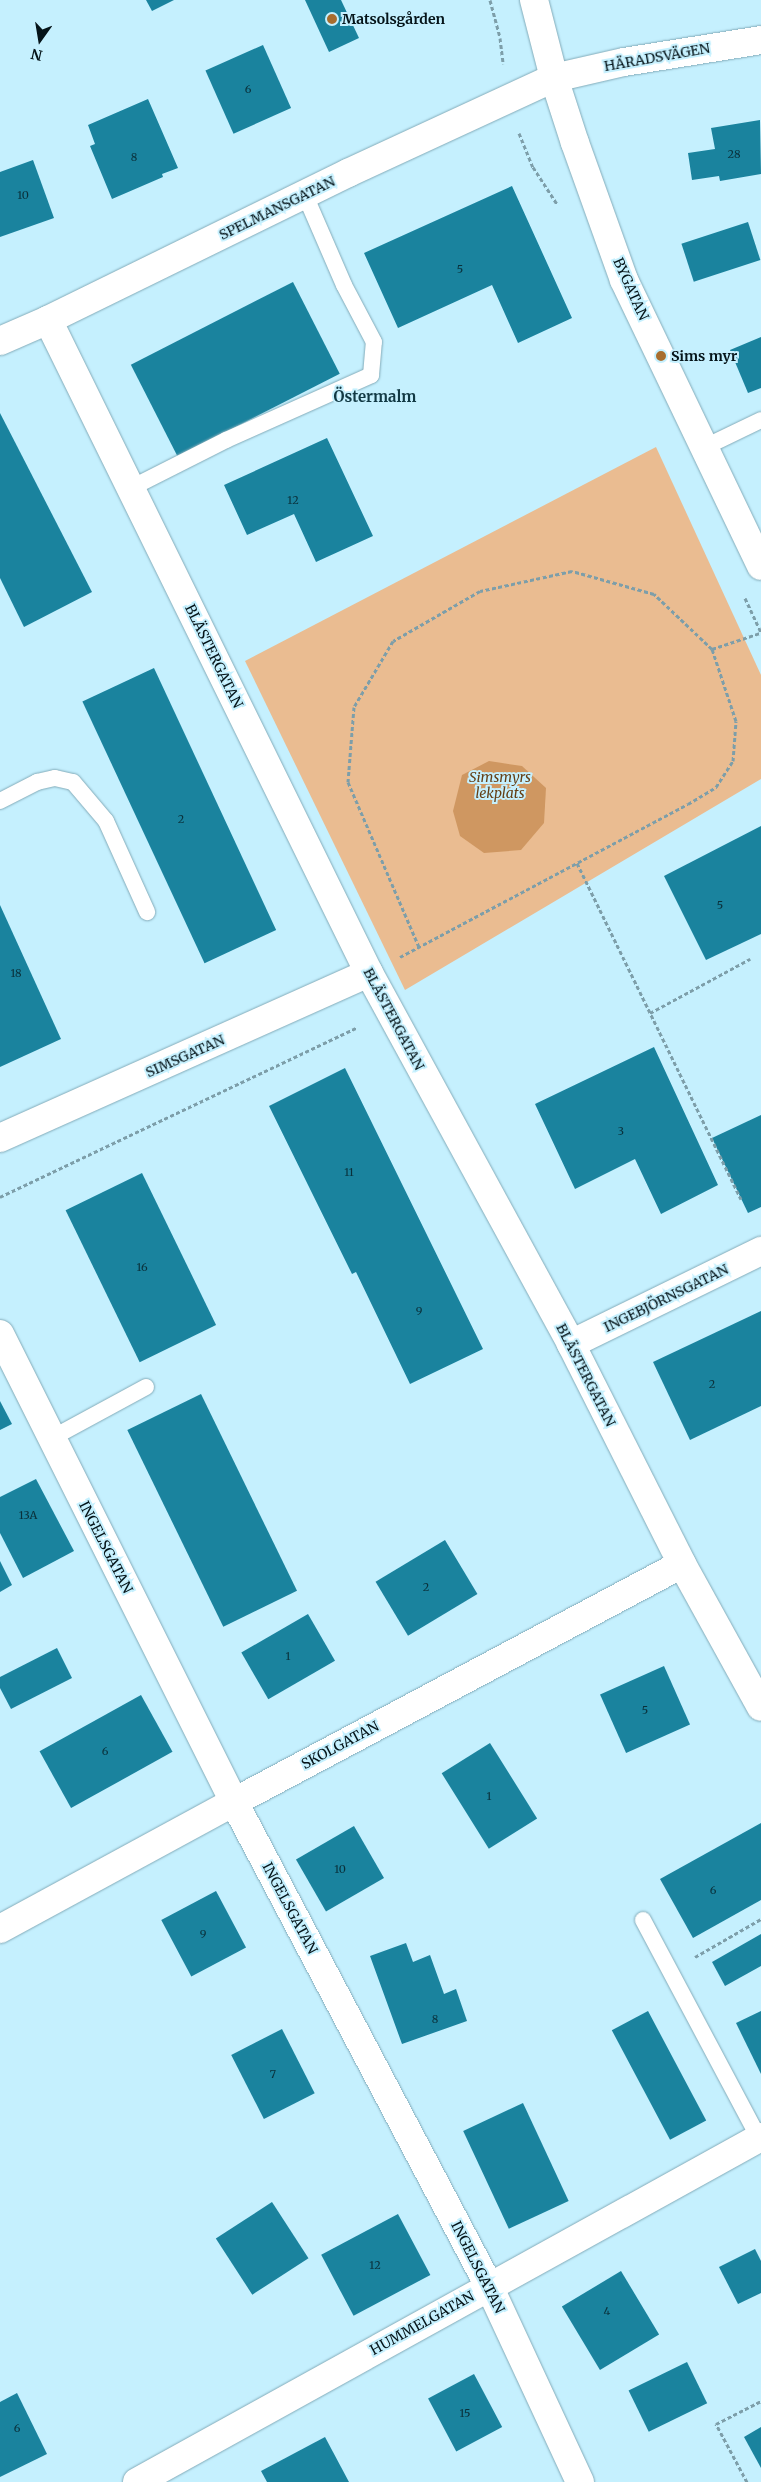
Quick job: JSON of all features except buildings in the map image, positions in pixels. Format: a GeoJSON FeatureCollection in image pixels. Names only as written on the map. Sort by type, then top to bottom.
{"type":"FeatureCollection","features":[{"type":"Feature","properties":{"kind":"street","name":"BYGATAN"},"geometry":{"type":"LineString","coordinates":[[534,0],[554,78],[624,280],[761,566]]}},
{"type":"Feature","properties":{"kind":"street","name":"HÄRADSVÄGEN"},"geometry":{"type":"LineString","coordinates":[[554,78],[624,62],[761,40]]}},
{"type":"Feature","properties":{"kind":"street","name":"SPELMANSGATAN"},"geometry":{"type":"LineString","coordinates":[[0,341],[48,320],[304,195],[554,78]]}},
{"type":"Feature","properties":{"kind":"street","name":"BLÄSTERGATAN"},"geometry":{"type":"LineString","coordinates":[[48,320],[369,973],[571,1344],[682,1564],[761,1707]]}},
{"type":"Feature","properties":{"kind":"street","name":"SIMSGATAN"},"geometry":{"type":"LineString","coordinates":[[0,1138],[369,973]]}},
{"type":"Feature","properties":{"kind":"street","name":"INGEBJÖRNSGATAN"},"geometry":{"type":"LineString","coordinates":[[571,1344],[761,1252]]}},
{"type":"Feature","properties":{"kind":"street","name":"INGELSGATAN"},"geometry":{"type":"LineString","coordinates":[[0,1334],[234,1802],[489,2286],[580,2482]]}},
{"type":"Feature","properties":{"kind":"street","name":"SKOLGATAN"},"geometry":{"type":"LineString","coordinates":[[0,1929],[234,1802],[682,1564]]}},
{"type":"Feature","properties":{"kind":"street","name":"HUMMELGATAN"},"geometry":{"type":"LineString","coordinates":[[137,2482],[760,2137]]}},
{"type":"Feature","properties":{"kind":"lane"},"geometry":{"type":"LineString","coordinates":[[131,488],[226,440],[370,375],[374,342],[344,285],[304,195]]}},
{"type":"Feature","properties":{"kind":"lane"},"geometry":{"type":"LineString","coordinates":[[705,447],[761,420]]}},
{"type":"Feature","properties":{"kind":"lane"},"geometry":{"type":"LineString","coordinates":[[0,801],[37,782],[55,778],[73,782],[106,821],[147,912]]}},
{"type":"Feature","properties":{"kind":"lane"},"geometry":{"type":"LineString","coordinates":[[52,1438],[146,1387]]}},
{"type":"Feature","properties":{"kind":"lane"},"geometry":{"type":"LineString","coordinates":[[643,1920],[760,2137]]}},
{"type":"Feature","properties":{"kind":"path"},"geometry":{"type":"LineString","coordinates":[[369,973],[419,947],[688,804],[716,787],[733,761],[736,721],[712,649],[654,594],[572,571],[480,591],[392,641],[354,707],[348,782],[419,947]]}},
{"type":"Feature","properties":{"kind":"path"},"geometry":{"type":"LineString","coordinates":[[712,649],[761,632]]}},
{"type":"Feature","properties":{"kind":"path"},"geometry":{"type":"LineString","coordinates":[[577,863],[740,1199]]}},
{"type":"Feature","properties":{"kind":"path"},"geometry":{"type":"LineString","coordinates":[[650,1012],[750,959]]}},
{"type":"Feature","properties":{"kind":"path"},"geometry":{"type":"LineString","coordinates":[[0,1198],[390,1012]]}},
{"type":"Feature","properties":{"kind":"path"},"geometry":{"type":"LineString","coordinates":[[670,1971],[761,1919]]}},
{"type":"Feature","properties":{"kind":"path"},"geometry":{"type":"LineString","coordinates":[[747,2482],[716,2424],[761,2401]]}},
{"type":"Feature","properties":{"kind":"green space","name":"Simsmyrs lekplats"},"geometry":{"type":"Polygon","coordinates":[[[656,447],[761,675],[761,779],[405,990],[245,661],[656,447]]]}},
{"type":"Feature","properties":{"kind":"shaded area"},"geometry":{"type":"Polygon","coordinates":[[[489,761],[522,766],[546,788],[544,823],[521,850],[484,853],[460,836],[453,811],[462,775],[489,761]]]}},
{"type":"Feature","properties":{"kind":"place","name":"Matsolsgården"},"geometry":{"type":"Point","coordinates":[332,19]}},
{"type":"Feature","properties":{"kind":"place","name":"Sims myr"},"geometry":{"type":"Point","coordinates":[661,356]}},
{"type":"Feature","properties":{"kind":"district","name":"Östermalm"},"geometry":{"type":"Point","coordinates":[375,397]}}]}
